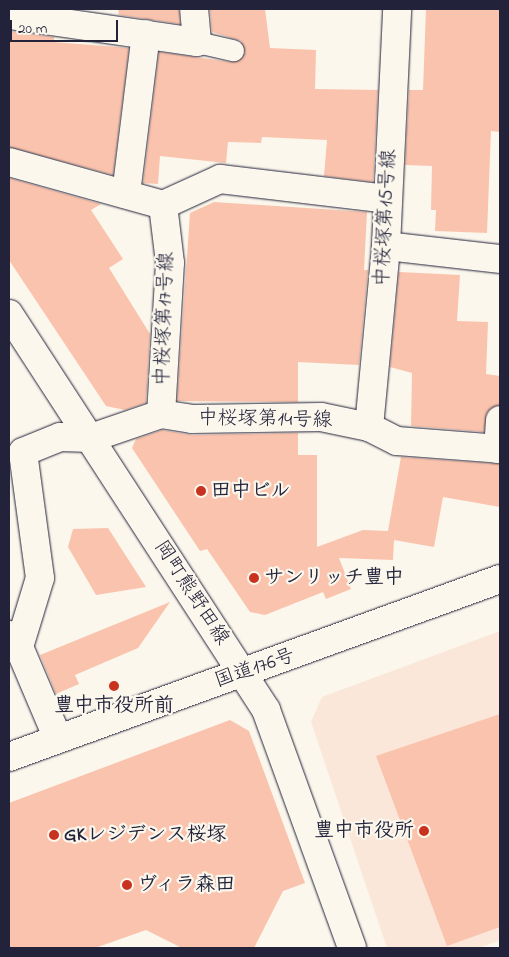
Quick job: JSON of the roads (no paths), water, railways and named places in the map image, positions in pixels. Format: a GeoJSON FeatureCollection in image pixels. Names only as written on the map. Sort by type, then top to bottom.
{"type":"FeatureCollection","features":[{"type":"Feature","properties":{"kind":"main road"},"geometry":{"type":"LineString","coordinates":[[9,14],[197,42],[194,9]]}},
{"type":"Feature","properties":{"kind":"main road","name":"中桜塚第15号線"},"geometry":{"type":"LineString","coordinates":[[369,427],[386,246],[397,9]]}},
{"type":"Feature","properties":{"kind":"main road"},"geometry":{"type":"LineString","coordinates":[[126,194],[146,34]]}},
{"type":"Feature","properties":{"kind":"main road"},"geometry":{"type":"LineString","coordinates":[[9,162],[164,205],[220,179],[387,199]]}},
{"type":"Feature","properties":{"kind":"main road","name":"中桜塚第17号線"},"geometry":{"type":"LineString","coordinates":[[161,414],[170,263],[164,205]]}},
{"type":"Feature","properties":{"kind":"main road"},"geometry":{"type":"LineString","coordinates":[[386,246],[500,260]]}},
{"type":"Feature","properties":{"kind":"main road","name":"岡町熊野田線"},"geometry":{"type":"LineString","coordinates":[[9,314],[266,710],[352,948]]}},
{"type":"Feature","properties":{"kind":"main road","name":"中桜塚第14号線"},"geometry":{"type":"LineString","coordinates":[[16,453],[60,438],[91,438],[161,414],[192,419],[321,418],[369,427],[398,441],[499,449]]}},
{"type":"Feature","properties":{"kind":"main road"},"geometry":{"type":"LineString","coordinates":[[499,449],[500,420]]}},
{"type":"Feature","properties":{"kind":"main road"},"geometry":{"type":"LineString","coordinates":[[16,453],[40,578],[14,641],[58,740]]}},
{"type":"Feature","properties":{"kind":"main road","name":"国道176号"},"geometry":{"type":"LineString","coordinates":[[9,757],[243,674],[500,579]]}},
{"type":"Feature","properties":{"kind":"lane"},"geometry":{"type":"LineString","coordinates":[[197,42],[234,50]]}},
{"type":"Feature","properties":{"kind":"place","name":"田中ビル"},"geometry":{"type":"Point","coordinates":[201,491]}},
{"type":"Feature","properties":{"kind":"place","name":"サンリッチ豊中"},"geometry":{"type":"Point","coordinates":[254,578]}},
{"type":"Feature","properties":{"kind":"place","name":"豊中市役所前"},"geometry":{"type":"Point","coordinates":[114,686]}},
{"type":"Feature","properties":{"kind":"place","name":"豊中市役所"},"geometry":{"type":"Point","coordinates":[424,831]}},
{"type":"Feature","properties":{"kind":"place","name":"GKレジデンス桜塚"},"geometry":{"type":"Point","coordinates":[54,835]}},
{"type":"Feature","properties":{"kind":"place","name":"ヴィラ森田"},"geometry":{"type":"Point","coordinates":[127,885]}}]}
